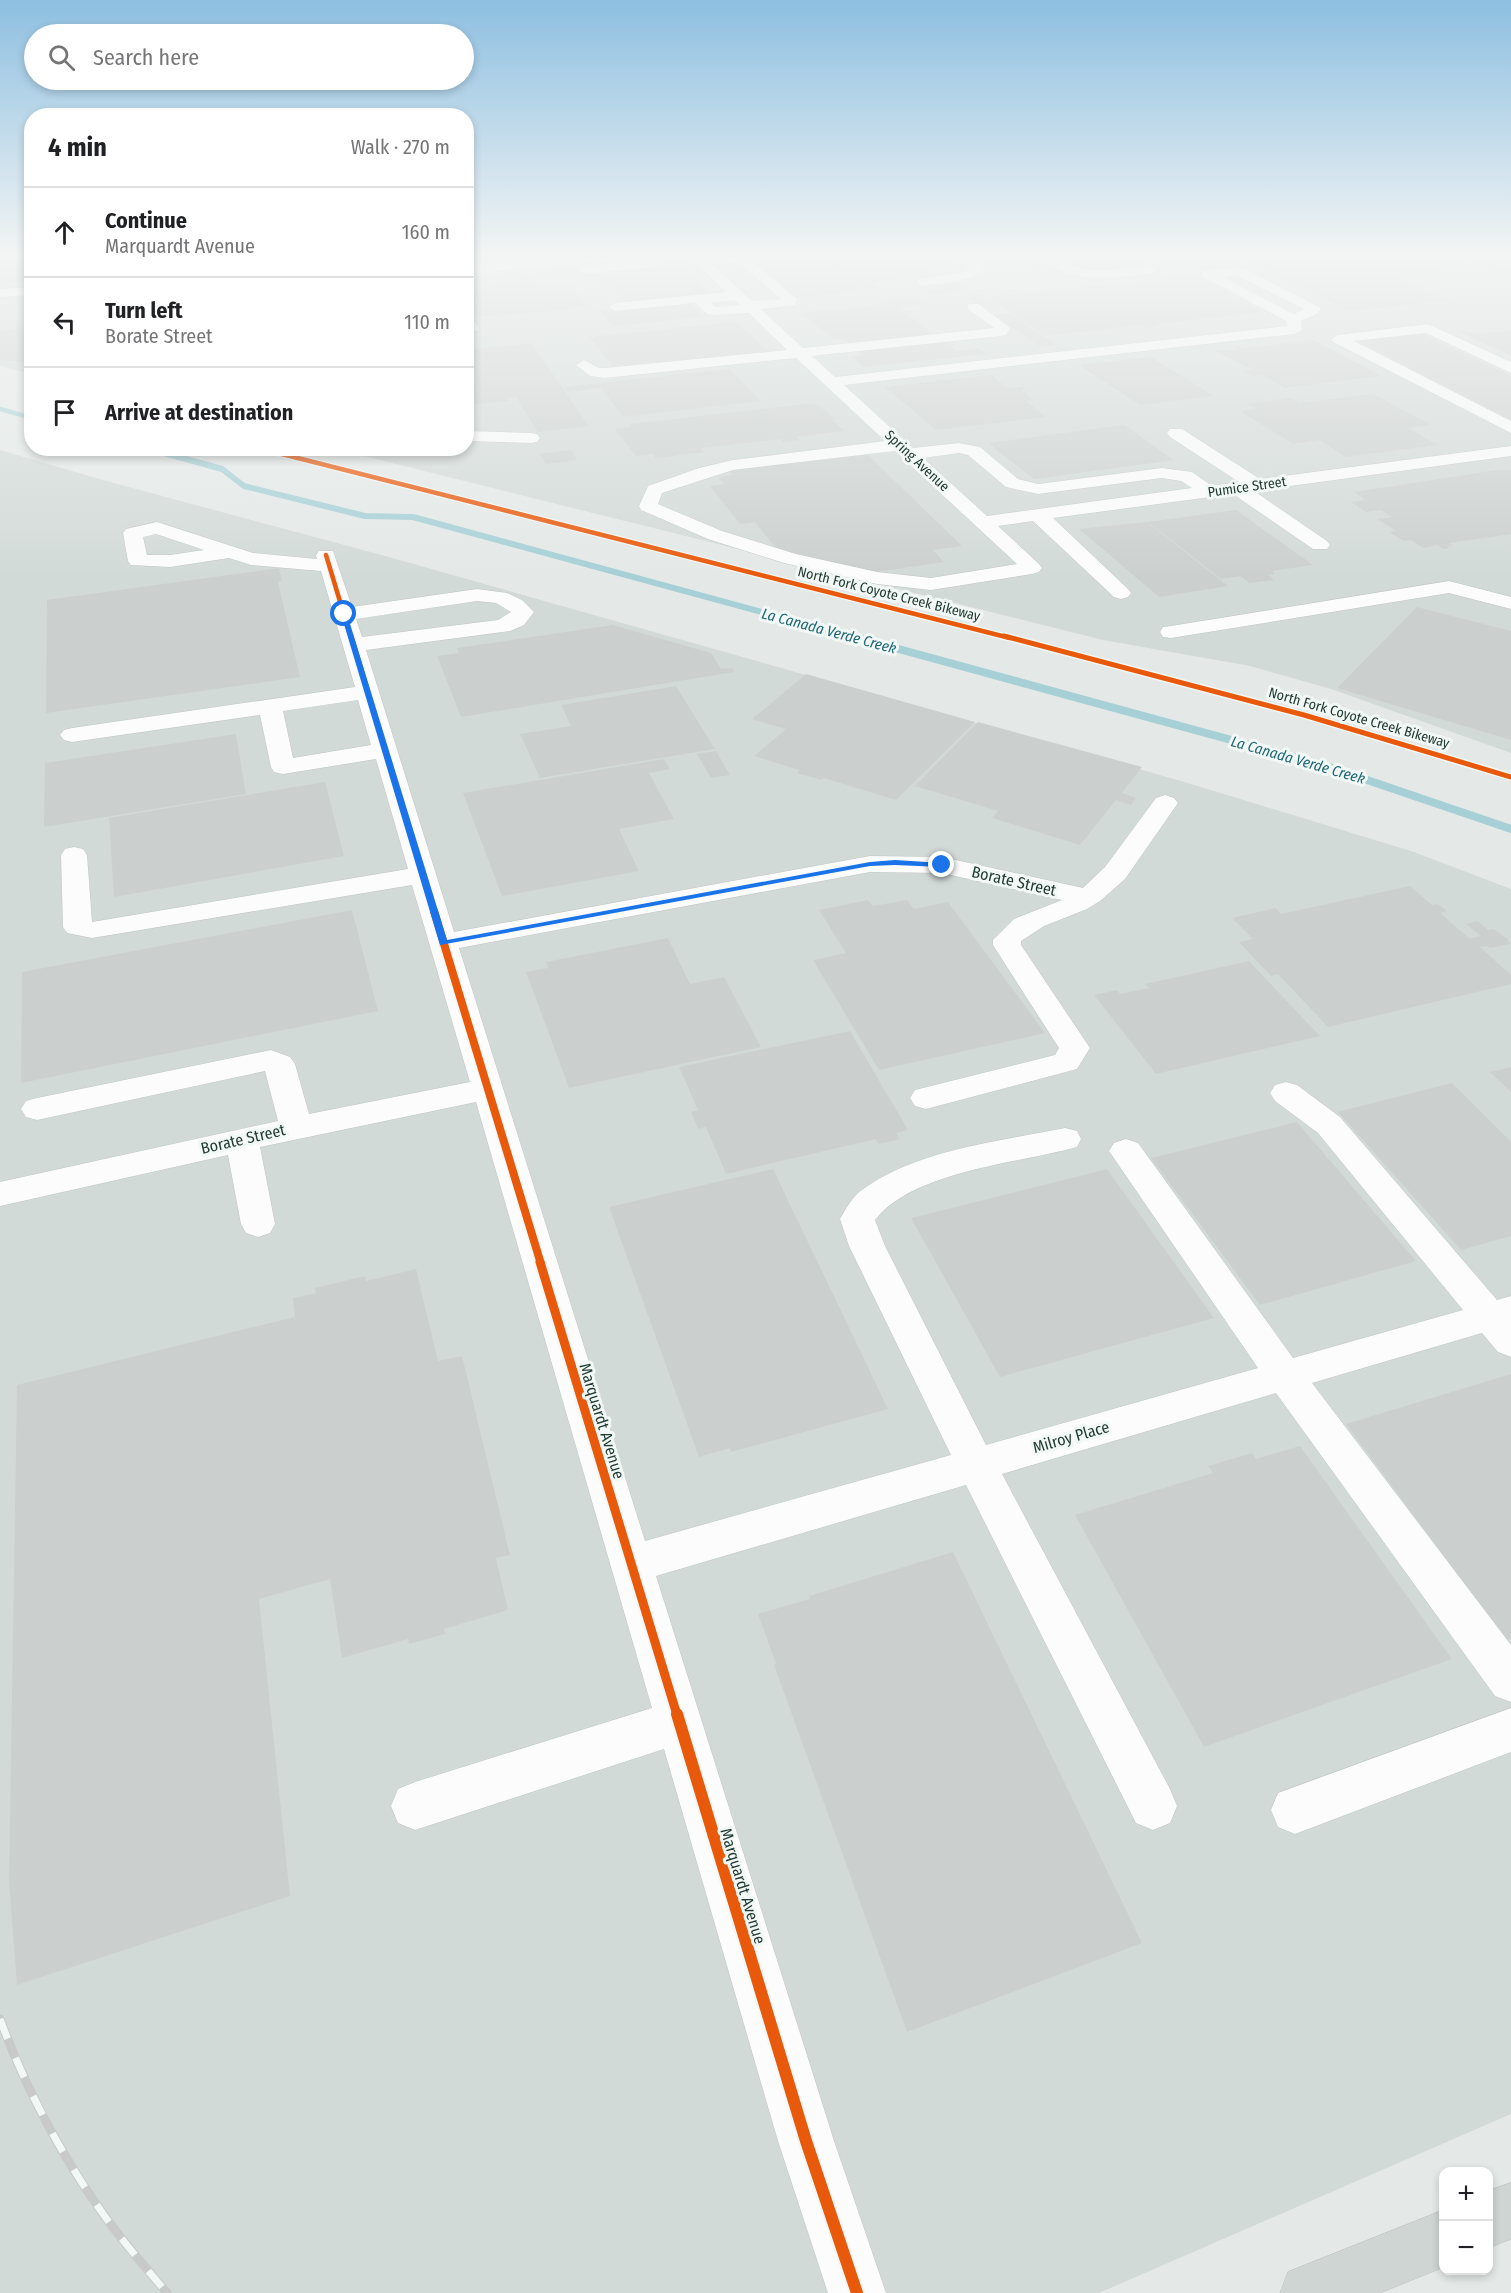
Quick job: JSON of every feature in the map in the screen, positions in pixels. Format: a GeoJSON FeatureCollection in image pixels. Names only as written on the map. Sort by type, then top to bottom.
{"type":"FeatureCollection","features":[{"type":"Feature","properties":{"kind":"main road"},"geometry":{"type":"LineString","coordinates":[[1493,2218],[1511,2211]]}},
{"type":"Feature","properties":{"kind":"main road"},"geometry":{"type":"LineString","coordinates":[[1309,2293],[1439,2240]]}},
{"type":"Feature","properties":{"kind":"street"},"geometry":{"type":"LineString","coordinates":[[584,365],[596,373],[605,373],[693,364]]}},
{"type":"Feature","properties":{"kind":"street","name":"Spring Avenue"},"geometry":{"type":"LineString","coordinates":[[812,364],[831,382],[904,449],[983,522],[1032,568],[931,584],[877,578],[769,552],[715,535],[648,506],[654,490],[733,465],[904,449]]}},
{"type":"Feature","properties":{"kind":"street"},"geometry":{"type":"LineString","coordinates":[[831,382],[990,364]]}},
{"type":"Feature","properties":{"kind":"street"},"geometry":{"type":"LineString","coordinates":[[1387,364],[1511,428]]}},
{"type":"Feature","properties":{"kind":"street"},"geometry":{"type":"LineString","coordinates":[[1176,433],[1320,545]]}},
{"type":"Feature","properties":{"kind":"street"},"geometry":{"type":"LineString","coordinates":[[474,436],[531,438]]}},
{"type":"Feature","properties":{"kind":"street"},"geometry":{"type":"LineString","coordinates":[[904,449],[959,448],[974,451],[1012,483],[1021,487],[1045,488],[1162,473],[1186,476],[1209,492]]}},
{"type":"Feature","properties":{"kind":"street","name":"Pumice Street"},"geometry":{"type":"LineString","coordinates":[[983,522],[1506,455]]}},
{"type":"Feature","properties":{"kind":"street"},"geometry":{"type":"LineString","coordinates":[[1037,515],[1056,530],[1121,593]]}},
{"type":"Feature","properties":{"kind":"street","name":"Marquardt Avenue"},"geometry":{"type":"LineString","coordinates":[[230,552],[251,559],[328,560],[806,2141],[857,2293]]}},
{"type":"Feature","properties":{"kind":"street"},"geometry":{"type":"LineString","coordinates":[[1171,632],[1449,587],[1511,603]]}},
{"type":"Feature","properties":{"kind":"street"},"geometry":{"type":"LineString","coordinates":[[344,614],[477,595],[500,597],[515,604],[523,612],[516,620],[502,626],[354,645]]}},
{"type":"Feature","properties":{"kind":"street"},"geometry":{"type":"LineString","coordinates":[[72,735],[368,692]]}},
{"type":"Feature","properties":{"kind":"street"},"geometry":{"type":"LineString","coordinates":[[270,706],[283,766],[385,750]]}},
{"type":"Feature","properties":{"kind":"street"},"geometry":{"type":"LineString","coordinates":[[926,1098],[1066,1062],[1075,1048],[1040,998],[1007,945],[1007,940],[1025,924],[1087,897],[1105,878],[1115,873],[1165,803]]}},
{"type":"Feature","properties":{"kind":"street"},"geometry":{"type":"LineString","coordinates":[[74,855],[77,927],[92,930],[423,875]]}},
{"type":"Feature","properties":{"kind":"street","name":"Borate Street"},"geometry":{"type":"LineString","coordinates":[[443,943],[870,864],[895,862],[942,865],[1087,897]]}},
{"type":"Feature","properties":{"kind":"street"},"geometry":{"type":"LineString","coordinates":[[37,1109],[271,1060],[279,1064],[296,1128]]}},
{"type":"Feature","properties":{"kind":"street","name":"Borate Street"},"geometry":{"type":"LineString","coordinates":[[0,1194],[296,1128],[488,1089]]}},
{"type":"Feature","properties":{"kind":"street"},"geometry":{"type":"LineString","coordinates":[[1286,1093],[1329,1125],[1503,1323]]}},
{"type":"Feature","properties":{"kind":"street"},"geometry":{"type":"LineString","coordinates":[[1065,1139],[916,1175],[873,1199],[857,1219],[867,1246],[976,1464],[1153,1806]]}},
{"type":"Feature","properties":{"kind":"street"},"geometry":{"type":"LineString","coordinates":[[242,1140],[258,1224]]}},
{"type":"Feature","properties":{"kind":"street"},"geometry":{"type":"LineString","coordinates":[[1126,1151],[1284,1375],[1336,1442],[1511,1681]]}},
{"type":"Feature","properties":{"kind":"street","name":"Milroy Place"},"geometry":{"type":"LineString","coordinates":[[632,1564],[1284,1375],[1503,1323]]}},
{"type":"Feature","properties":{"kind":"street"},"geometry":{"type":"LineString","coordinates":[[415,1806],[679,1722]]}},
{"type":"Feature","properties":{"kind":"street"},"geometry":{"type":"LineString","coordinates":[[1294,1810],[1511,1730]]}},
{"type":"Feature","properties":{"kind":"shaded area"},"geometry":{"type":"Polygon","coordinates":[[[0,364],[24,364],[24,372],[0,366],[0,364]]]}},
{"type":"Feature","properties":{"kind":"shaded area"},"geometry":{"type":"Polygon","coordinates":[[[474,364],[1511,364],[1511,753],[1331,689],[1250,666],[1103,640],[364,456],[474,456],[474,364]]]}},
{"type":"Feature","properties":{"kind":"shaded area"},"geometry":{"type":"Polygon","coordinates":[[[0,450],[389,557],[1188,783],[1414,852],[1511,889],[1511,2114],[1099,2293],[0,2293],[0,450]]]}},
{"type":"Feature","properties":{"kind":"building"},"geometry":{"type":"Polygon","coordinates":[[[474,364],[546,364],[589,426],[538,432],[516,397],[506,398],[508,401],[474,404],[474,364]]]}},
{"type":"Feature","properties":{"kind":"building"},"geometry":{"type":"Polygon","coordinates":[[[611,364],[661,364],[615,369],[611,364]]]}},
{"type":"Feature","properties":{"kind":"building"},"geometry":{"type":"Polygon","coordinates":[[[859,364],[892,364],[863,367],[859,364]]]}},
{"type":"Feature","properties":{"kind":"building"},"geometry":{"type":"Polygon","coordinates":[[[1162,364],[1214,396],[1140,405],[1079,365],[1162,364]]]}},
{"type":"Feature","properties":{"kind":"building"},"geometry":{"type":"Polygon","coordinates":[[[1242,364],[1359,364],[1381,376],[1284,388],[1263,375],[1253,376],[1244,371],[1254,370],[1242,364]]]}},
{"type":"Feature","properties":{"kind":"building"},"geometry":{"type":"Polygon","coordinates":[[[1402,364],[1486,364],[1511,376],[1511,420],[1402,364]]]}},
{"type":"Feature","properties":{"kind":"building"},"geometry":{"type":"Polygon","coordinates":[[[729,369],[761,401],[623,417],[601,388],[567,392],[564,387],[729,369]]]}},
{"type":"Feature","properties":{"kind":"building"},"geometry":{"type":"Polygon","coordinates":[[[991,375],[1008,388],[1027,389],[1021,390],[1034,400],[1026,401],[1046,417],[936,430],[885,387],[991,375]]]}},
{"type":"Feature","properties":{"kind":"building"},"geometry":{"type":"Polygon","coordinates":[[[1373,394],[1431,425],[1408,428],[1437,445],[1346,457],[1319,440],[1293,444],[1240,411],[1256,409],[1248,404],[1291,398],[1299,403],[1373,394]]]}},
{"type":"Feature","properties":{"kind":"building"},"geometry":{"type":"Polygon","coordinates":[[[815,403],[836,419],[832,419],[844,431],[797,437],[800,440],[783,442],[780,439],[701,448],[704,452],[656,458],[653,454],[636,456],[615,429],[632,427],[630,424],[815,403]]]}},
{"type":"Feature","properties":{"kind":"building"},"geometry":{"type":"Polygon","coordinates":[[[1124,425],[1174,460],[1034,479],[988,443],[1124,425]]]}},
{"type":"Feature","properties":{"kind":"building"},"geometry":{"type":"Polygon","coordinates":[[[571,450],[577,460],[546,464],[540,454],[571,450]]]}},
{"type":"Feature","properties":{"kind":"building"},"geometry":{"type":"Polygon","coordinates":[[[865,452],[962,546],[933,550],[944,562],[862,574],[780,553],[755,522],[740,524],[710,486],[724,484],[718,477],[733,475],[728,469],[865,452]]]}},
{"type":"Feature","properties":{"kind":"building"},"geometry":{"type":"Polygon","coordinates":[[[1498,470],[1511,470],[1511,534],[1449,543],[1454,547],[1446,545],[1450,548],[1443,549],[1438,545],[1423,548],[1411,540],[1404,541],[1389,532],[1397,531],[1377,519],[1392,517],[1381,510],[1366,512],[1351,502],[1366,500],[1354,492],[1498,470]]]}},
{"type":"Feature","properties":{"kind":"building"},"geometry":{"type":"Polygon","coordinates":[[[1236,510],[1313,565],[1272,571],[1275,574],[1268,575],[1274,580],[1249,583],[1240,576],[1221,579],[1148,522],[1236,510]]]}},
{"type":"Feature","properties":{"kind":"building"},"geometry":{"type":"Polygon","coordinates":[[[1147,522],[1228,586],[1159,597],[1079,529],[1147,522]]]}},
{"type":"Feature","properties":{"kind":"building"},"geometry":{"type":"Polygon","coordinates":[[[279,568],[282,581],[278,582],[300,677],[46,713],[47,600],[279,568]]]}},
{"type":"Feature","properties":{"kind":"building"},"geometry":{"type":"Polygon","coordinates":[[[1417,607],[1511,631],[1511,740],[1337,688],[1417,607]]]}},
{"type":"Feature","properties":{"kind":"building"},"geometry":{"type":"Polygon","coordinates":[[[613,625],[711,653],[721,669],[732,668],[734,672],[461,717],[437,656],[459,653],[457,648],[613,625]]]}},
{"type":"Feature","properties":{"kind":"building"},"geometry":{"type":"Polygon","coordinates":[[[806,674],[975,722],[896,800],[824,778],[821,780],[797,773],[799,770],[754,756],[786,729],[752,719],[806,674]]]}},
{"type":"Feature","properties":{"kind":"building"},"geometry":{"type":"Polygon","coordinates":[[[676,686],[715,749],[540,778],[520,734],[571,726],[561,705],[676,686]]]}},
{"type":"Feature","properties":{"kind":"building"},"geometry":{"type":"Polygon","coordinates":[[[978,722],[1142,767],[1122,793],[1136,798],[1131,805],[1116,800],[1080,845],[992,818],[998,811],[915,786],[978,722]]]}},
{"type":"Feature","properties":{"kind":"building"},"geometry":{"type":"Polygon","coordinates":[[[236,734],[246,794],[44,827],[45,763],[236,734]]]}},
{"type":"Feature","properties":{"kind":"building"},"geometry":{"type":"Polygon","coordinates":[[[716,751],[730,775],[711,778],[697,754],[716,751]]]}},
{"type":"Feature","properties":{"kind":"building"},"geometry":{"type":"Polygon","coordinates":[[[664,759],[670,769],[649,773],[674,819],[619,829],[639,871],[502,896],[463,793],[664,759]]]}},
{"type":"Feature","properties":{"kind":"building"},"geometry":{"type":"Polygon","coordinates":[[[325,782],[344,856],[114,897],[109,818],[325,782]]]}},
{"type":"Feature","properties":{"kind":"building"},"geometry":{"type":"Polygon","coordinates":[[[1410,886],[1432,905],[1438,904],[1447,911],[1440,913],[1470,939],[1481,936],[1466,924],[1478,921],[1488,930],[1494,929],[1509,940],[1507,940],[1510,944],[1490,948],[1480,947],[1511,975],[1511,984],[1328,1027],[1278,974],[1271,976],[1239,942],[1253,939],[1232,918],[1276,908],[1281,914],[1410,886]]]}},
{"type":"Feature","properties":{"kind":"building"},"geometry":{"type":"Polygon","coordinates":[[[868,900],[873,906],[907,900],[914,909],[948,902],[1045,1033],[879,1070],[813,960],[846,953],[819,910],[868,900]]]}},
{"type":"Feature","properties":{"kind":"building"},"geometry":{"type":"Polygon","coordinates":[[[352,910],[378,1011],[21,1083],[22,972],[352,910]]]}},
{"type":"Feature","properties":{"kind":"building"},"geometry":{"type":"Polygon","coordinates":[[[668,938],[690,984],[724,977],[761,1047],[569,1088],[526,972],[548,968],[546,962],[668,938]]]}},
{"type":"Feature","properties":{"kind":"building"},"geometry":{"type":"Polygon","coordinates":[[[1249,961],[1320,1036],[1156,1074],[1094,995],[1117,990],[1120,994],[1149,988],[1145,984],[1249,961]]]}},
{"type":"Feature","properties":{"kind":"building"},"geometry":{"type":"Polygon","coordinates":[[[850,1031],[908,1130],[896,1133],[900,1139],[878,1144],[876,1139],[726,1174],[706,1127],[698,1129],[691,1112],[698,1110],[679,1067],[850,1031]]]}},
{"type":"Feature","properties":{"kind":"building"},"geometry":{"type":"Polygon","coordinates":[[[1511,1067],[1511,1092],[1490,1072],[1511,1067]]]}},
{"type":"Feature","properties":{"kind":"building"},"geometry":{"type":"Polygon","coordinates":[[[1452,1083],[1511,1142],[1511,1236],[1461,1250],[1338,1112],[1452,1083]]]}},
{"type":"Feature","properties":{"kind":"building"},"geometry":{"type":"Polygon","coordinates":[[[1297,1122],[1416,1261],[1260,1305],[1151,1158],[1297,1122]]]}},
{"type":"Feature","properties":{"kind":"building"},"geometry":{"type":"Polygon","coordinates":[[[773,1169],[888,1409],[731,1452],[730,1448],[699,1457],[609,1207],[773,1169]]]}},
{"type":"Feature","properties":{"kind":"building"},"geometry":{"type":"Polygon","coordinates":[[[1107,1169],[1214,1318],[1000,1377],[911,1218],[1107,1169]]]}},
{"type":"Feature","properties":{"kind":"building"},"geometry":{"type":"Polygon","coordinates":[[[416,1269],[438,1361],[462,1356],[510,1555],[496,1558],[508,1610],[444,1629],[445,1634],[409,1644],[408,1639],[342,1658],[330,1579],[259,1599],[290,1896],[17,1985],[9,1882],[17,1385],[295,1317],[293,1298],[316,1293],[315,1288],[365,1276],[366,1281],[416,1269]]]}},
{"type":"Feature","properties":{"kind":"building"},"geometry":{"type":"Polygon","coordinates":[[[1511,1374],[1511,1639],[1506,1640],[1346,1424],[1511,1374]]]}},
{"type":"Feature","properties":{"kind":"building"},"geometry":{"type":"Polygon","coordinates":[[[1300,1446],[1452,1659],[1204,1747],[1075,1515],[1213,1473],[1208,1466],[1252,1453],[1256,1459],[1300,1446]]]}},
{"type":"Feature","properties":{"kind":"building"},"geometry":{"type":"Polygon","coordinates":[[[953,1552],[1142,1943],[907,2032],[774,1665],[776,1664],[758,1614],[953,1552]]]}},
{"type":"Feature","properties":{"kind":"waterway","name":"La Canada Verde Creek"},"geometry":{"type":"LineString","coordinates":[[0,409],[24,416]]}},
{"type":"Feature","properties":{"kind":"waterway","name":"La Canada Verde Creek"},"geometry":{"type":"LineString","coordinates":[[175,456],[222,469],[244,486],[365,516],[413,517],[857,638]]}},
{"type":"Feature","properties":{"kind":"waterway","name":"La Canada Verde Creek"},"geometry":{"type":"LineString","coordinates":[[851,636],[1323,765],[1511,829]]}},
{"type":"Feature","properties":{"kind":"railway"},"geometry":{"type":"LineString","coordinates":[[0,2019],[33,2097],[60,2147],[113,2228],[167,2293]]}},
{"type":"Feature","properties":{"kind":"cycle path","name":"North Fork Coyote Creek Bikeway"},"geometry":{"type":"LineString","coordinates":[[290,456],[1042,646],[1304,715],[1511,777]]}},
{"type":"Feature","properties":{"kind":"cycle path"},"geometry":{"type":"LineString","coordinates":[[326,555],[806,2141],[857,2293]]}},
{"type":"Feature","properties":{"kind":"route"},"geometry":{"type":"LineString","coordinates":[[344,614],[443,943],[870,864],[895,862],[942,865]]}}]}
